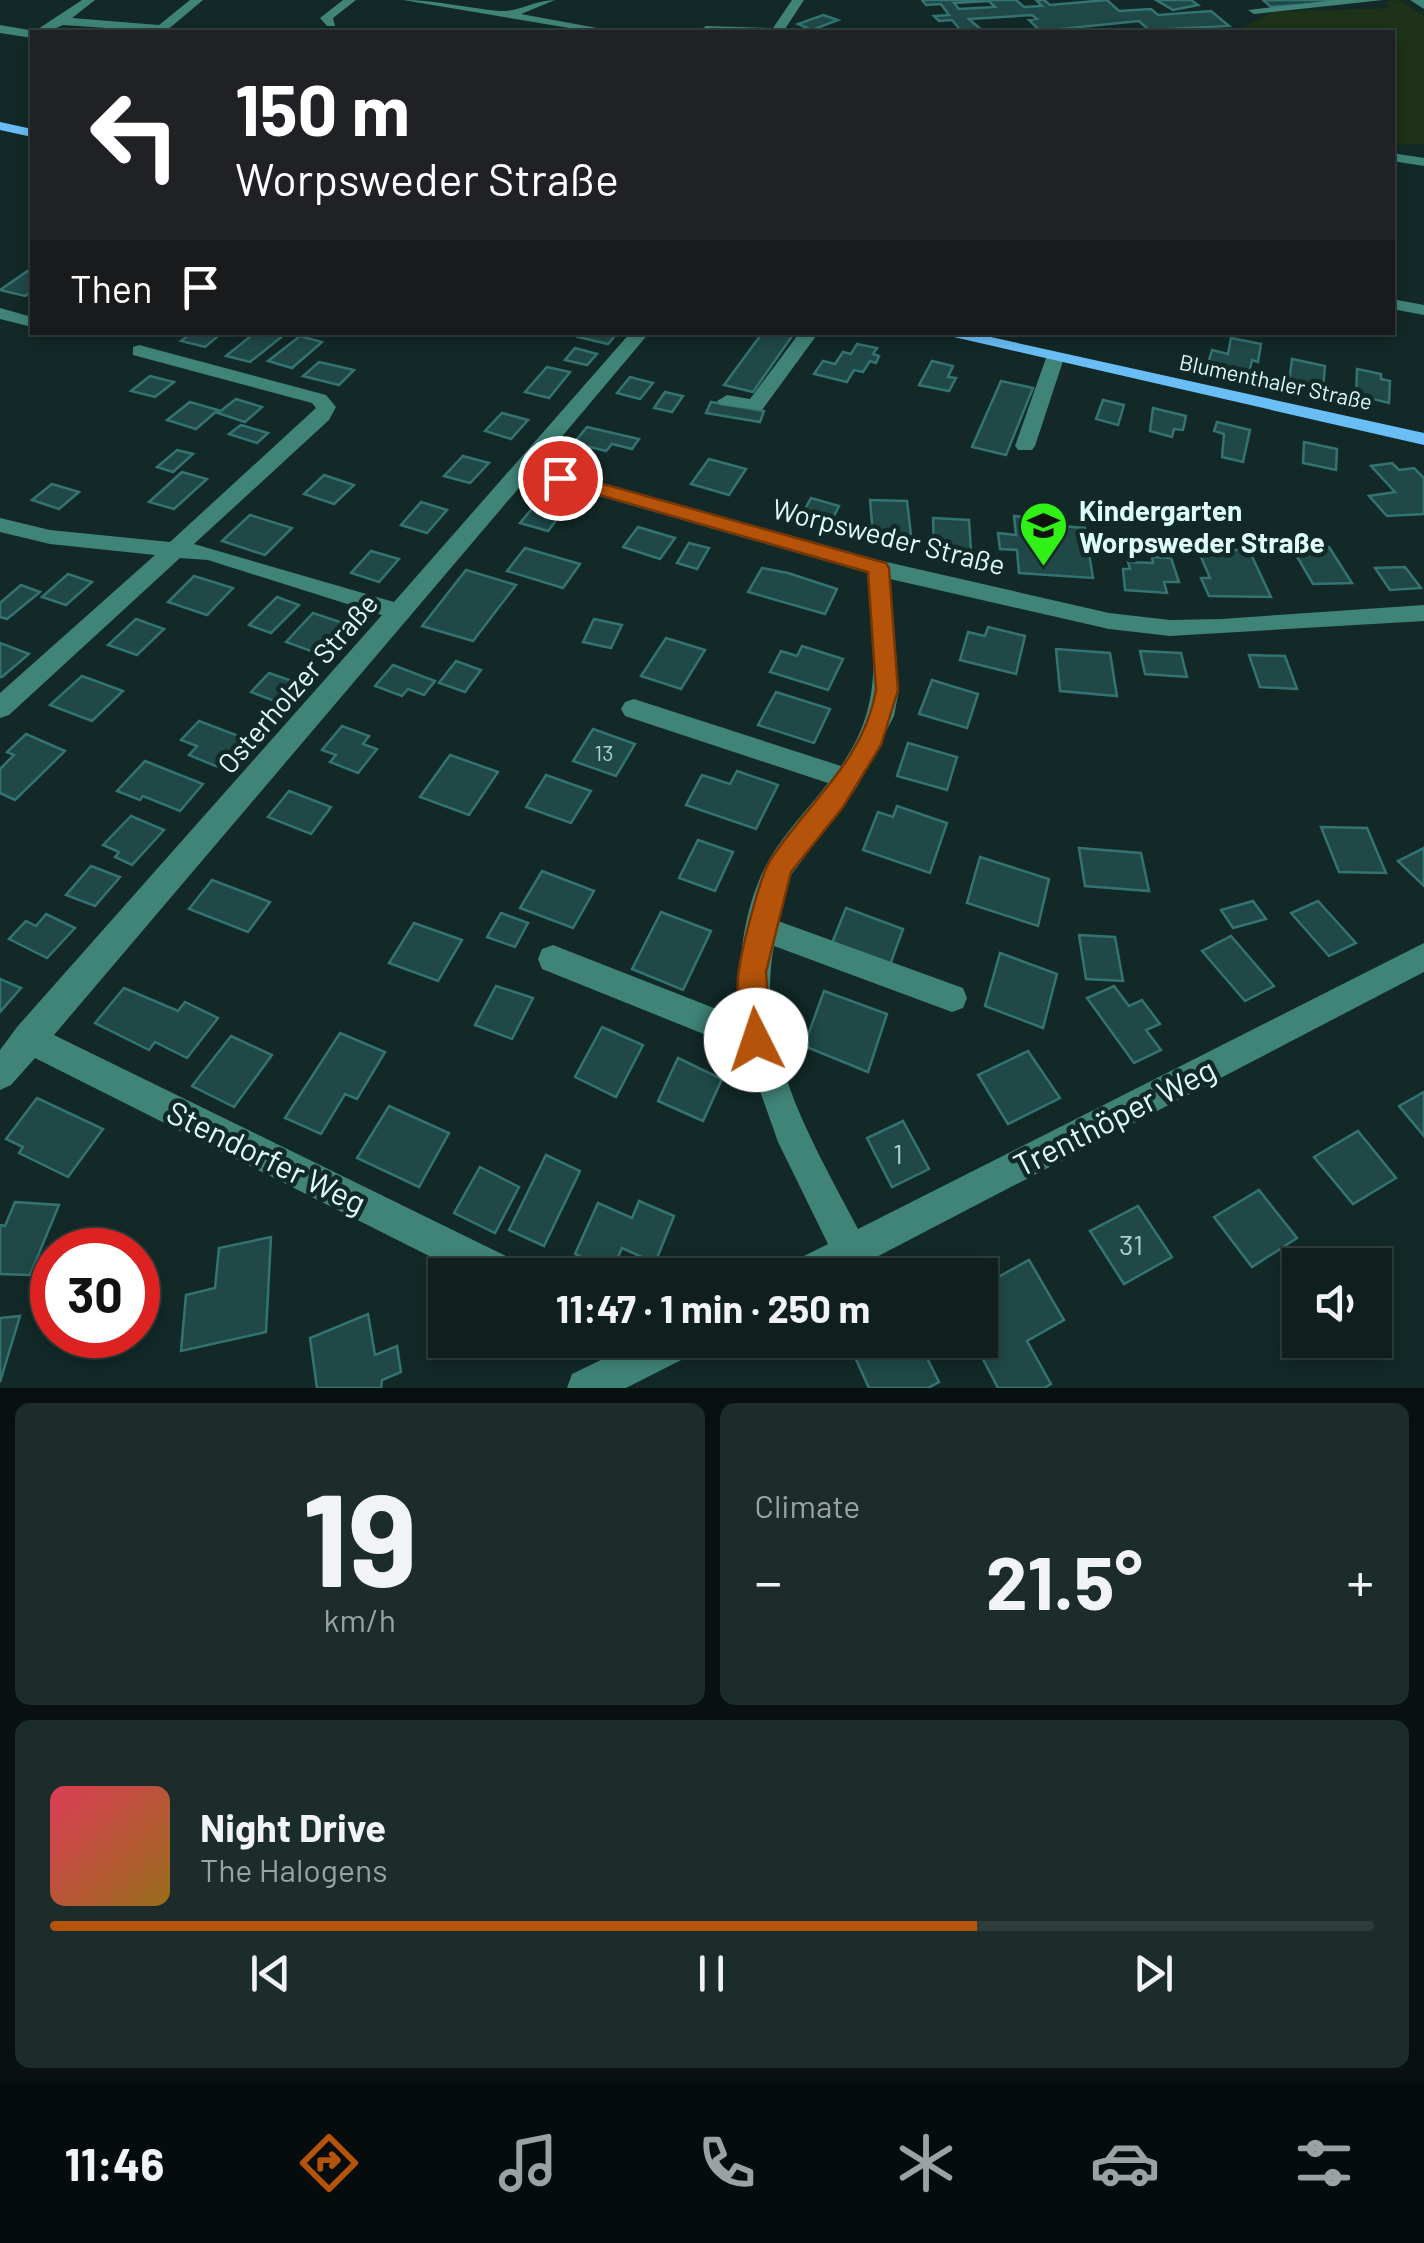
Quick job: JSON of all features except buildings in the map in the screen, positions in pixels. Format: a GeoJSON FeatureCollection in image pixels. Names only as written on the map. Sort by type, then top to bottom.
{"type":"FeatureCollection","features":[{"type":"Feature","properties":{"kind":"main road"},"geometry":{"type":"LineString","coordinates":[[0,126],[30,131]]}},
{"type":"Feature","properties":{"kind":"main road","name":"Blumenthaler Straße"},"geometry":{"type":"LineString","coordinates":[[954,335],[1424,439]]}},
{"type":"Feature","properties":{"kind":"street"},"geometry":{"type":"LineString","coordinates":[[44,30],[89,0]]}},
{"type":"Feature","properties":{"kind":"street"},"geometry":{"type":"LineString","coordinates":[[161,30],[198,0]]}},
{"type":"Feature","properties":{"kind":"street"},"geometry":{"type":"LineString","coordinates":[[332,23],[326,18],[350,0]]}},
{"type":"Feature","properties":{"kind":"street"},"geometry":{"type":"LineString","coordinates":[[409,0],[475,17],[506,16],[600,30]]}},
{"type":"Feature","properties":{"kind":"street"},"geometry":{"type":"LineString","coordinates":[[506,16],[550,0]]}},
{"type":"Feature","properties":{"kind":"street"},"geometry":{"type":"LineString","coordinates":[[777,30],[798,0]]}},
{"type":"Feature","properties":{"kind":"street"},"geometry":{"type":"LineString","coordinates":[[1254,10],[1377,0]]}},
{"type":"Feature","properties":{"kind":"street"},"geometry":{"type":"LineString","coordinates":[[1416,0],[1424,5]]}},
{"type":"Feature","properties":{"kind":"street"},"geometry":{"type":"LineString","coordinates":[[1270,8],[1284,18]]}},
{"type":"Feature","properties":{"kind":"street"},"geometry":{"type":"LineString","coordinates":[[61,21],[150,30]]}},
{"type":"Feature","properties":{"kind":"street"},"geometry":{"type":"LineString","coordinates":[[0,29],[30,34]]}},
{"type":"Feature","properties":{"kind":"street"},"geometry":{"type":"LineString","coordinates":[[1395,157],[1424,162]]}},
{"type":"Feature","properties":{"kind":"street"},"geometry":{"type":"LineString","coordinates":[[1395,305],[1424,310]]}},
{"type":"Feature","properties":{"kind":"street"},"geometry":{"type":"LineString","coordinates":[[0,313],[30,321]]}},
{"type":"Feature","properties":{"kind":"street","name":"Osterholzer Straße"},"geometry":{"type":"LineString","coordinates":[[0,1074],[638,335]]}},
{"type":"Feature","properties":{"kind":"street"},"geometry":{"type":"LineString","coordinates":[[726,401],[755,406],[808,335]]}},
{"type":"Feature","properties":{"kind":"street"},"geometry":{"type":"LineString","coordinates":[[0,708],[322,416],[326,407],[319,400],[140,351]]}},
{"type":"Feature","properties":{"kind":"street"},"geometry":{"type":"LineString","coordinates":[[1025,446],[1055,358]]}},
{"type":"Feature","properties":{"kind":"street","name":"Worpsweder Straße"},"geometry":{"type":"LineString","coordinates":[[525,468],[878,568],[1108,621],[1170,628],[1424,614]]}},
{"type":"Feature","properties":{"kind":"street"},"geometry":{"type":"LineString","coordinates":[[0,525],[98,544],[177,548],[237,561],[398,612]]}},
{"type":"Feature","properties":{"kind":"street"},"geometry":{"type":"LineString","coordinates":[[850,1251],[784,1118],[756,1040],[752,972],[780,867],[848,779],[873,738],[887,690],[878,568]]}},
{"type":"Feature","properties":{"kind":"street"},"geometry":{"type":"LineString","coordinates":[[634,709],[848,779]]}},
{"type":"Feature","properties":{"kind":"street"},"geometry":{"type":"LineString","coordinates":[[761,928],[952,998]]}},
{"type":"Feature","properties":{"kind":"street","name":"Trenthöper Weg"},"geometry":{"type":"LineString","coordinates":[[837,1258],[1424,958]]}},
{"type":"Feature","properties":{"kind":"street"},"geometry":{"type":"LineString","coordinates":[[553,959],[756,1040]]}},
{"type":"Feature","properties":{"kind":"street","name":"Stendorfer Weg"},"geometry":{"type":"LineString","coordinates":[[28,1038],[472,1258]]}},
{"type":"Feature","properties":{"kind":"street"},"geometry":{"type":"LineString","coordinates":[[586,1388],[636,1358]]}},
{"type":"Feature","properties":{"kind":"green space"},"geometry":{"type":"Polygon","coordinates":[[[1399,0],[1424,16],[1424,144],[1395,145],[1395,30],[1238,30],[1273,12],[1391,8],[1384,2],[1399,0]]]}},
{"type":"Feature","properties":{"kind":"place","name":"Kindergarten Worpsweder Straße"},"geometry":{"type":"Point","coordinates":[1044,568]}},
{"type":"Feature","properties":{"kind":"route"},"geometry":{"type":"LineString","coordinates":[[560,478],[878,568],[887,690],[884,709],[873,738],[835,800],[780,867],[752,972],[756,1040]]}}]}
